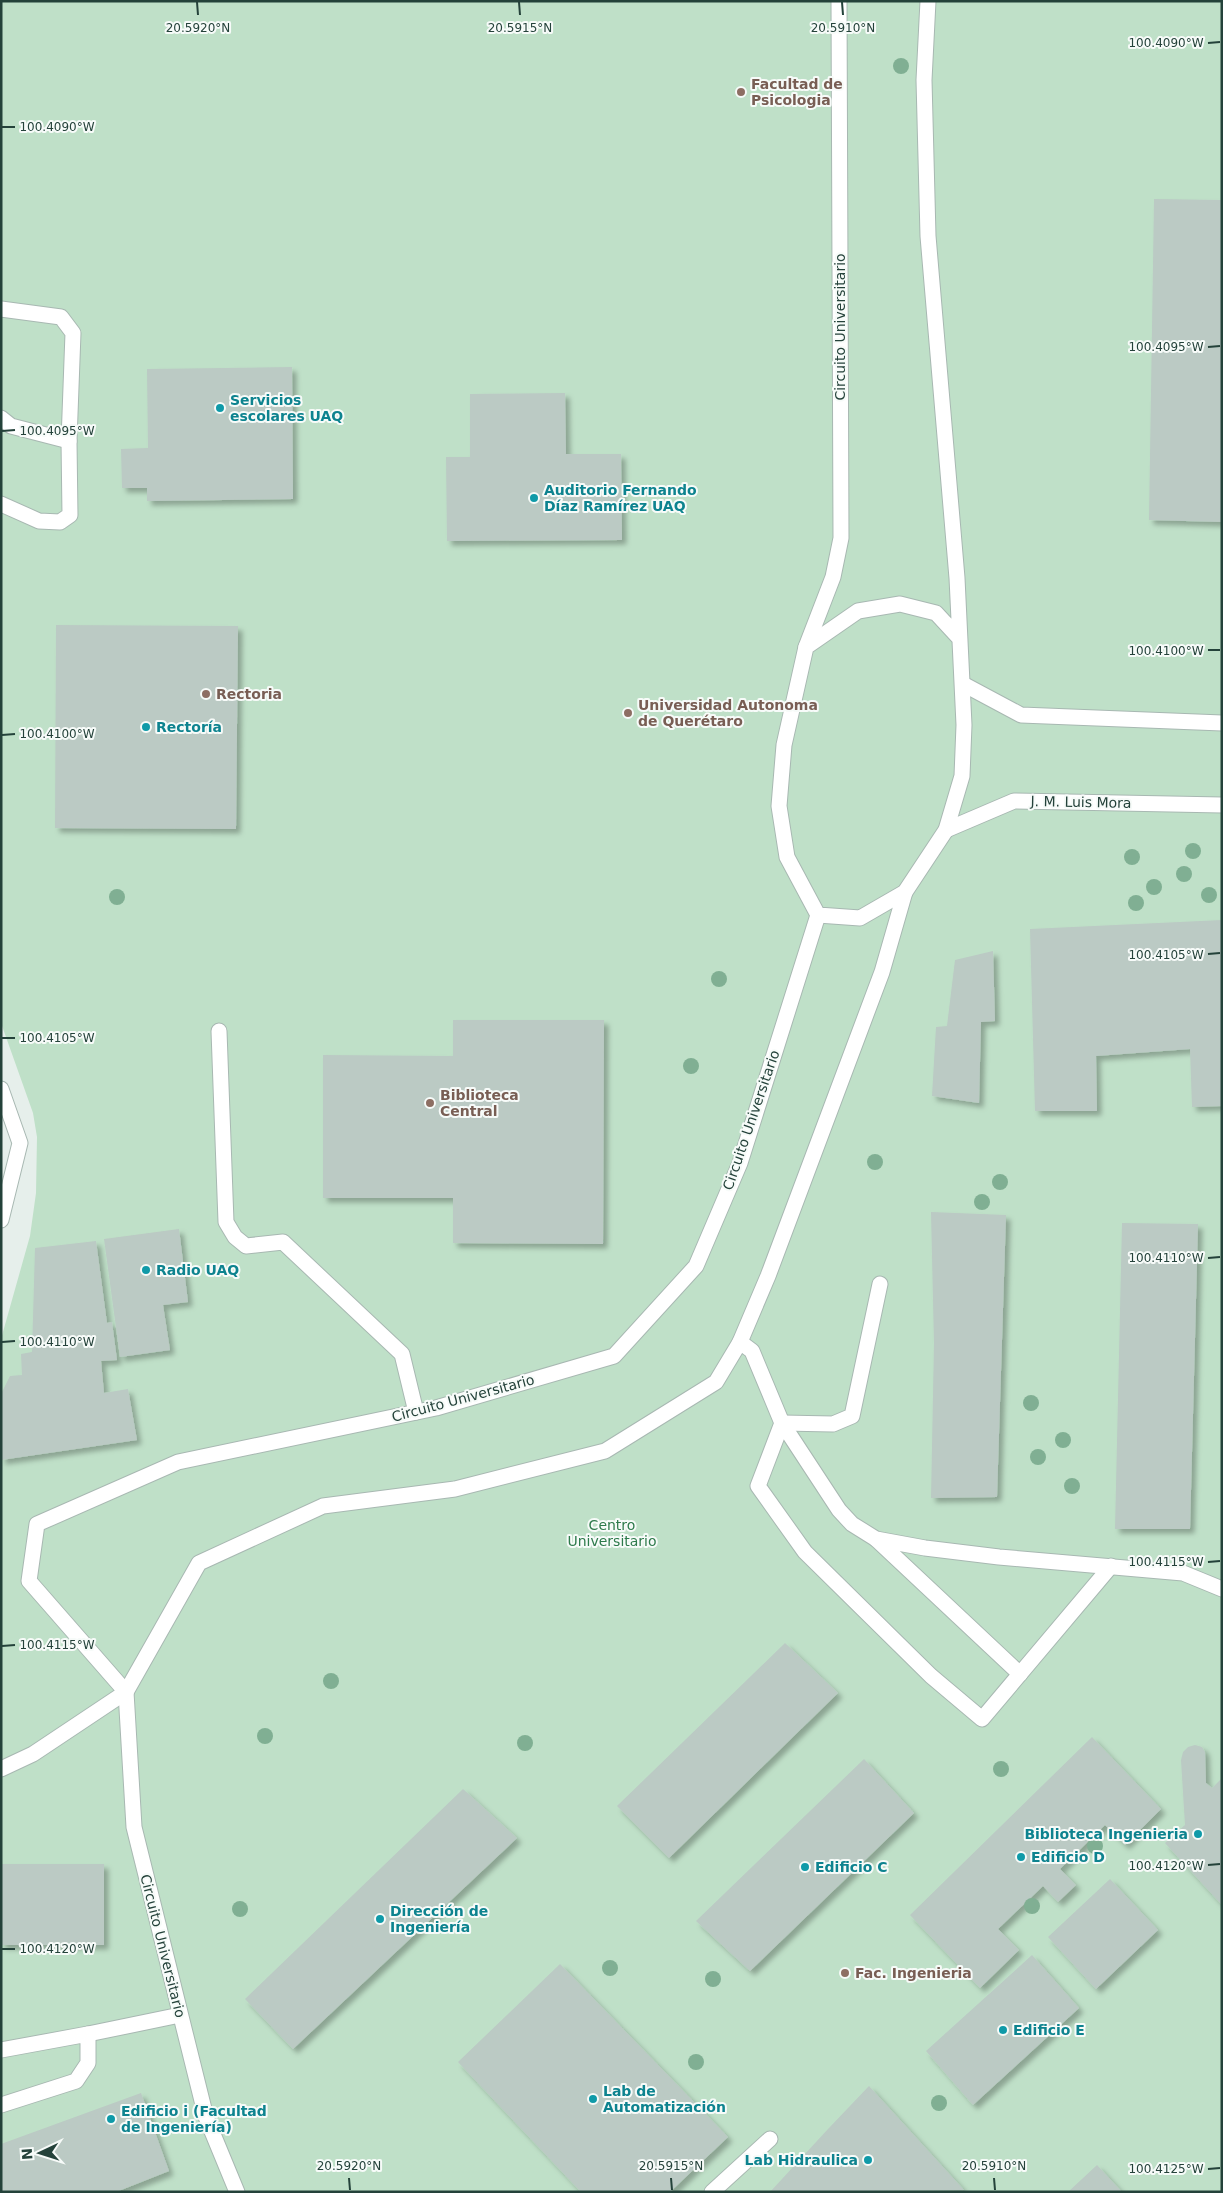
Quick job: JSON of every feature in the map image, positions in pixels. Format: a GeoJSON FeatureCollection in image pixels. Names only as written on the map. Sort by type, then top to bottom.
{"type":"FeatureCollection","features":[{"type":"Feature","properties":{"kind":"street","name":"Circuito Universitario"},"geometry":{"type":"LineString","coordinates":[[237,2192],[206,2118],[134,1827],[126,1692],[29,1581],[37,1524],[178,1462],[436,1408],[614,1356],[696,1266],[740,1163],[818,915],[787,857],[779,806],[784,744],[806,647],[834,577],[841,538],[839,1]]}},
{"type":"Feature","properties":{"kind":"street"},"geometry":{"type":"LineString","coordinates":[[1,1770],[33,1754],[126,1692],[199,1563],[323,1506],[455,1489],[605,1451],[716,1382],[740,1342],[768,1276],[882,972],[905,892],[946,830],[962,776],[963,684],[957,578],[928,236],[924,80],[928,1]]}},
{"type":"Feature","properties":{"kind":"street"},"geometry":{"type":"LineString","coordinates":[[1,309],[61,317],[73,333],[69,441],[70,515],[60,522],[39,521],[1,504]]}},
{"type":"Feature","properties":{"kind":"street"},"geometry":{"type":"LineString","coordinates":[[1,418],[12,426],[69,441]]}},
{"type":"Feature","properties":{"kind":"street"},"geometry":{"type":"LineString","coordinates":[[806,647],[858,611],[900,604],[936,613],[960,639]]}},
{"type":"Feature","properties":{"kind":"street"},"geometry":{"type":"LineString","coordinates":[[963,684],[1021,715],[1222,723]]}},
{"type":"Feature","properties":{"kind":"street","name":"J. M. Luis Mora"},"geometry":{"type":"LineString","coordinates":[[946,830],[1014,801],[1222,805]]}},
{"type":"Feature","properties":{"kind":"street"},"geometry":{"type":"LineString","coordinates":[[818,915],[860,918],[905,892]]}},
{"type":"Feature","properties":{"kind":"street"},"geometry":{"type":"LineString","coordinates":[[219,1031],[226,1222],[235,1237],[246,1246],[283,1242],[402,1354],[416,1412]]}},
{"type":"Feature","properties":{"kind":"street"},"geometry":{"type":"LineString","coordinates":[[1,1089],[20,1144],[1,1220]]}},
{"type":"Feature","properties":{"kind":"street"},"geometry":{"type":"LineString","coordinates":[[782,1423],[833,1424],[852,1416],[880,1284]]}},
{"type":"Feature","properties":{"kind":"street"},"geometry":{"type":"LineString","coordinates":[[740,1342],[752,1351],[782,1423],[839,1510],[852,1524],[876,1539],[1020,1674]]}},
{"type":"Feature","properties":{"kind":"street"},"geometry":{"type":"LineString","coordinates":[[782,1423],[758,1486],[805,1552],[931,1676],[982,1719],[1111,1566]]}},
{"type":"Feature","properties":{"kind":"street"},"geometry":{"type":"LineString","coordinates":[[876,1539],[925,1548],[990,1556],[1183,1573],[1222,1589]]}},
{"type":"Feature","properties":{"kind":"street"},"geometry":{"type":"LineString","coordinates":[[1,2050],[180,2015]]}},
{"type":"Feature","properties":{"kind":"street"},"geometry":{"type":"LineString","coordinates":[[1,2105],[76,2081],[88,2063],[88,2034]]}},
{"type":"Feature","properties":{"kind":"street"},"geometry":{"type":"LineString","coordinates":[[712,2192],[770,2139]]}},
{"type":"Feature","properties":{"kind":"green space","name":"Centro Universitario"},"geometry":{"type":"Polygon","coordinates":[[[1,1],[1222,1],[1222,2192],[1,2192],[1,1339],[30,1236],[36,1193],[37,1137],[33,1113],[1,1023],[1,1]]]}},
{"type":"Feature","properties":{"kind":"building"},"geometry":{"type":"Polygon","coordinates":[[[1154,199],[1222,200],[1222,522],[1149,520],[1154,199]]]}},
{"type":"Feature","properties":{"kind":"building","name":"Servicios escolares UAQ"},"geometry":{"type":"Polygon","coordinates":[[[292,367],[293,499],[147,501],[147,488],[122,488],[121,449],[148,448],[147,369],[292,367]]]}},
{"type":"Feature","properties":{"kind":"building","name":"Auditorio Fernando Díaz Ramírez UAQ"},"geometry":{"type":"Polygon","coordinates":[[[565,393],[566,454],[621,454],[622,540],[447,541],[446,457],[470,457],[470,394],[565,393]]]}},
{"type":"Feature","properties":{"kind":"building","name":"Rectoría"},"geometry":{"type":"Polygon","coordinates":[[[56,625],[238,626],[236,829],[55,828],[56,625]]]}},
{"type":"Feature","properties":{"kind":"building"},"geometry":{"type":"Polygon","coordinates":[[[1222,920],[1222,1106],[1192,1107],[1190,1049],[1096,1056],[1097,1111],[1035,1111],[1030,929],[1222,920]]]}},
{"type":"Feature","properties":{"kind":"building"},"geometry":{"type":"Polygon","coordinates":[[[993,951],[995,1021],[981,1022],[979,1103],[932,1096],[936,1027],[947,1026],[955,960],[993,951]]]}},
{"type":"Feature","properties":{"kind":"building"},"geometry":{"type":"Polygon","coordinates":[[[453,1020],[604,1020],[603,1244],[453,1243],[453,1198],[323,1198],[323,1055],[453,1056],[453,1020]]]}},
{"type":"Feature","properties":{"kind":"building"},"geometry":{"type":"Polygon","coordinates":[[[931,1212],[1006,1215],[997,1497],[931,1498],[934,1343],[931,1212]]]}},
{"type":"Feature","properties":{"kind":"building"},"geometry":{"type":"Polygon","coordinates":[[[1122,1223],[1198,1224],[1190,1529],[1115,1529],[1122,1223]]]}},
{"type":"Feature","properties":{"kind":"building","name":"Radio UAQ"},"geometry":{"type":"Polygon","coordinates":[[[179,1229],[188,1302],[163,1305],[170,1350],[120,1357],[104,1239],[179,1229]]]}},
{"type":"Feature","properties":{"kind":"building"},"geometry":{"type":"Polygon","coordinates":[[[96,1241],[107,1323],[112,1322],[117,1360],[101,1361],[104,1393],[128,1389],[137,1440],[1,1460],[1,1394],[10,1376],[22,1375],[21,1354],[32,1352],[35,1248],[96,1241]]]}},
{"type":"Feature","properties":{"kind":"building"},"geometry":{"type":"Polygon","coordinates":[[[785,1643],[838,1693],[669,1858],[617,1806],[785,1643]]]}},
{"type":"Feature","properties":{"kind":"building","name":"Edificio D"},"geometry":{"type":"Polygon","coordinates":[[[1092,1737],[1161,1809],[1125,1845],[1105,1825],[1060,1869],[1076,1885],[1058,1902],[1043,1886],[998,1929],[1019,1950],[980,1988],[910,1915],[1092,1737]]]}},
{"type":"Feature","properties":{"kind":"building","name":"Biblioteca Ingenieria"},"geometry":{"type":"Polygon","coordinates":[[[1195,1745],[1202,1747],[1205,1752],[1206,1783],[1212,1788],[1222,1778],[1222,1905],[1165,1843],[1185,1825],[1181,1760],[1183,1752],[1188,1747],[1195,1745]]]}},
{"type":"Feature","properties":{"kind":"building","name":"Edificio C"},"geometry":{"type":"Polygon","coordinates":[[[864,1759],[914,1813],[750,1971],[696,1921],[864,1759]]]}},
{"type":"Feature","properties":{"kind":"building","name":"Dirección de Ingeniería"},"geometry":{"type":"Polygon","coordinates":[[[463,1789],[517,1838],[293,2049],[245,1999],[463,1789]]]}},
{"type":"Feature","properties":{"kind":"building"},"geometry":{"type":"Polygon","coordinates":[[[1,1864],[104,1864],[104,1945],[1,1945],[1,1864]]]}},
{"type":"Feature","properties":{"kind":"building"},"geometry":{"type":"Polygon","coordinates":[[[1110,1879],[1158,1930],[1096,1989],[1048,1937],[1110,1879]]]}},
{"type":"Feature","properties":{"kind":"building","name":"Edificio E"},"geometry":{"type":"Polygon","coordinates":[[[1032,1955],[1079,2008],[973,2105],[926,2051],[1032,1955]]]}},
{"type":"Feature","properties":{"kind":"building","name":"Lab de Automatización"},"geometry":{"type":"Polygon","coordinates":[[[560,1964],[728,2137],[670,2192],[581,2192],[458,2062],[560,1964]]]}},
{"type":"Feature","properties":{"kind":"building","name":"Lab Hidraulica"},"geometry":{"type":"Polygon","coordinates":[[[869,2086],[964,2190],[770,2192],[828,2129],[869,2086]]]}},
{"type":"Feature","properties":{"kind":"building","name":"Edificio i (Facultad de Ingeniería)"},"geometry":{"type":"Polygon","coordinates":[[[141,2093],[169,2171],[116,2192],[1,2192],[1,2144],[141,2093]]]}},
{"type":"Feature","properties":{"kind":"building"},"geometry":{"type":"Polygon","coordinates":[[[1097,2165],[1122,2192],[1068,2192],[1097,2165]]]}},
{"type":"Feature","properties":{"kind":"place","name":"Facultad de Psicologia"},"geometry":{"type":"Point","coordinates":[741,92]}},
{"type":"Feature","properties":{"kind":"place","name":"Servicios escolares UAQ"},"geometry":{"type":"Point","coordinates":[220,408]}},
{"type":"Feature","properties":{"kind":"place","name":"Auditorio Fernando Díaz Ramírez UAQ"},"geometry":{"type":"Point","coordinates":[534,498]}},
{"type":"Feature","properties":{"kind":"place","name":"Rectoria"},"geometry":{"type":"Point","coordinates":[206,694]}},
{"type":"Feature","properties":{"kind":"place","name":"Universidad Autonoma de Querétaro"},"geometry":{"type":"Point","coordinates":[628,713]}},
{"type":"Feature","properties":{"kind":"place","name":"Rectoría"},"geometry":{"type":"Point","coordinates":[146,727]}},
{"type":"Feature","properties":{"kind":"place","name":"Biblioteca Central"},"geometry":{"type":"Point","coordinates":[430,1103]}},
{"type":"Feature","properties":{"kind":"place","name":"Radio UAQ"},"geometry":{"type":"Point","coordinates":[146,1270]}},
{"type":"Feature","properties":{"kind":"place","name":"Biblioteca Ingenieria"},"geometry":{"type":"Point","coordinates":[1198,1834]}},
{"type":"Feature","properties":{"kind":"place","name":"Edificio D"},"geometry":{"type":"Point","coordinates":[1021,1857]}},
{"type":"Feature","properties":{"kind":"place","name":"Edificio C"},"geometry":{"type":"Point","coordinates":[805,1867]}},
{"type":"Feature","properties":{"kind":"place","name":"Dirección de Ingeniería"},"geometry":{"type":"Point","coordinates":[380,1919]}},
{"type":"Feature","properties":{"kind":"place","name":"Fac. Ingenieria"},"geometry":{"type":"Point","coordinates":[845,1973]}},
{"type":"Feature","properties":{"kind":"place","name":"Edificio E"},"geometry":{"type":"Point","coordinates":[1003,2030]}},
{"type":"Feature","properties":{"kind":"place","name":"Lab de Automatización"},"geometry":{"type":"Point","coordinates":[593,2099]}},
{"type":"Feature","properties":{"kind":"place","name":"Edificio i (Facultad de Ingeniería)"},"geometry":{"type":"Point","coordinates":[111,2119]}},
{"type":"Feature","properties":{"kind":"place","name":"Lab Hidraulica"},"geometry":{"type":"Point","coordinates":[868,2160]}}]}
